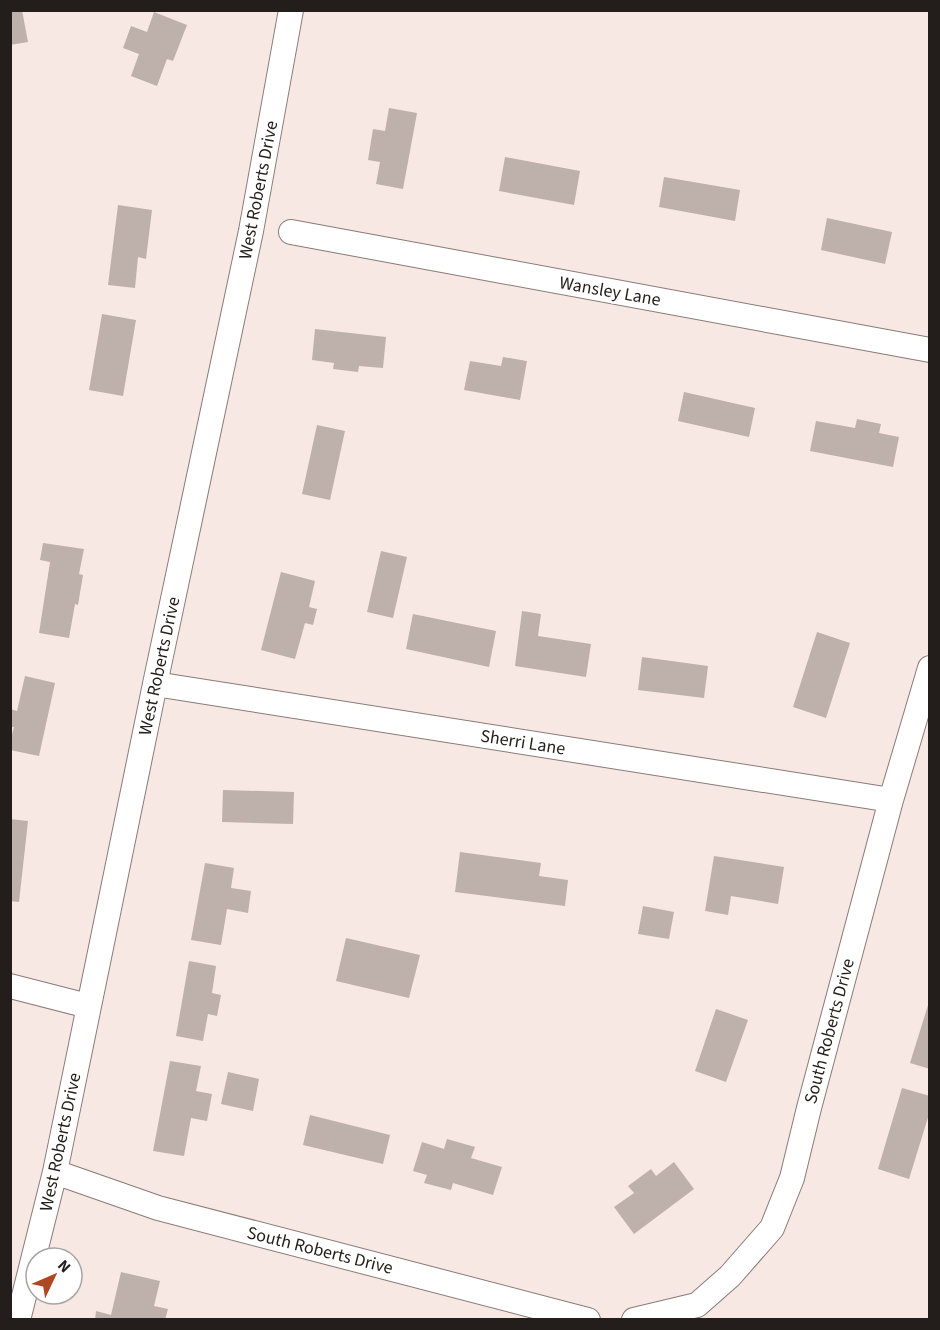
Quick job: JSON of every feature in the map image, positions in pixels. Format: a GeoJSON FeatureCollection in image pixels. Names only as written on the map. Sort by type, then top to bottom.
{"type":"FeatureCollection","features":[{"type":"Feature","properties":{"kind":"street","name":"West Roberts Drive"},"geometry":{"type":"LineString","coordinates":[[18,1320],[55,1172],[251,231],[291,10]]}},
{"type":"Feature","properties":{"kind":"street","name":"Wansley Lane"},"geometry":{"type":"LineString","coordinates":[[291,232],[930,350]]}},
{"type":"Feature","properties":{"kind":"street","name":"South Roberts Drive"},"geometry":{"type":"LineString","coordinates":[[634,1320],[697,1305],[730,1276],[772,1228],[792,1178],[891,800],[930,668]]}},
{"type":"Feature","properties":{"kind":"street","name":"Sherri Lane"},"geometry":{"type":"LineString","coordinates":[[155,684],[891,800]]}},
{"type":"Feature","properties":{"kind":"street"},"geometry":{"type":"LineString","coordinates":[[10,986],[88,1006]]}},
{"type":"Feature","properties":{"kind":"street","name":"South Roberts Drive"},"geometry":{"type":"LineString","coordinates":[[55,1172],[158,1208],[588,1320]]}},
{"type":"Feature","properties":{"kind":"building"},"geometry":{"type":"Polygon","coordinates":[[[10,10],[22,10],[28,42],[10,45],[10,10]]]}},
{"type":"Feature","properties":{"kind":"building"},"geometry":{"type":"Polygon","coordinates":[[[154,12],[187,25],[173,61],[167,59],[157,86],[131,76],[139,54],[123,48],[131,26],[147,32],[154,12]]]}},
{"type":"Feature","properties":{"kind":"building"},"geometry":{"type":"Polygon","coordinates":[[[389,108],[417,113],[403,189],[376,184],[380,162],[368,160],[373,129],[385,131],[389,108]]]}},
{"type":"Feature","properties":{"kind":"building"},"geometry":{"type":"Polygon","coordinates":[[[505,157],[580,171],[574,205],[499,191],[505,157]]]}},
{"type":"Feature","properties":{"kind":"building"},"geometry":{"type":"Polygon","coordinates":[[[664,177],[740,190],[735,221],[659,207],[664,177]]]}},
{"type":"Feature","properties":{"kind":"building"},"geometry":{"type":"Polygon","coordinates":[[[118,205],[152,210],[146,259],[138,257],[135,288],[108,285],[118,205]]]}},
{"type":"Feature","properties":{"kind":"building"},"geometry":{"type":"Polygon","coordinates":[[[827,218],[892,232],[885,264],[821,250],[827,218]]]}},
{"type":"Feature","properties":{"kind":"building"},"geometry":{"type":"Polygon","coordinates":[[[102,314],[136,320],[123,396],[89,390],[102,314]]]}},
{"type":"Feature","properties":{"kind":"building"},"geometry":{"type":"Polygon","coordinates":[[[315,329],[386,337],[383,368],[359,366],[358,372],[333,369],[334,363],[312,360],[315,329]]]}},
{"type":"Feature","properties":{"kind":"building"},"geometry":{"type":"Polygon","coordinates":[[[503,357],[527,361],[520,400],[464,390],[470,361],[501,366],[503,357]]]}},
{"type":"Feature","properties":{"kind":"building"},"geometry":{"type":"Polygon","coordinates":[[[684,392],[755,408],[749,437],[678,421],[684,392]]]}},
{"type":"Feature","properties":{"kind":"building"},"geometry":{"type":"Polygon","coordinates":[[[857,419],[881,424],[879,433],[899,437],[893,467],[810,451],[816,421],[855,428],[857,419]]]}},
{"type":"Feature","properties":{"kind":"building"},"geometry":{"type":"Polygon","coordinates":[[[317,425],[345,431],[330,500],[302,494],[317,425]]]}},
{"type":"Feature","properties":{"kind":"building"},"geometry":{"type":"Polygon","coordinates":[[[43,543],[84,549],[79,574],[83,575],[78,605],[75,604],[69,638],[39,633],[50,562],[40,560],[43,543]]]}},
{"type":"Feature","properties":{"kind":"building"},"geometry":{"type":"Polygon","coordinates":[[[381,551],[407,557],[393,618],[367,612],[381,551]]]}},
{"type":"Feature","properties":{"kind":"building"},"geometry":{"type":"Polygon","coordinates":[[[281,572],[315,581],[309,607],[317,609],[313,625],[305,623],[295,659],[261,650],[281,572]]]}},
{"type":"Feature","properties":{"kind":"building"},"geometry":{"type":"Polygon","coordinates":[[[522,611],[541,614],[538,636],[591,644],[586,677],[515,666],[522,611]]]}},
{"type":"Feature","properties":{"kind":"building"},"geometry":{"type":"Polygon","coordinates":[[[413,614],[496,631],[489,667],[406,649],[413,614]]]}},
{"type":"Feature","properties":{"kind":"building"},"geometry":{"type":"Polygon","coordinates":[[[817,632],[850,643],[826,718],[793,707],[817,632]]]}},
{"type":"Feature","properties":{"kind":"building"},"geometry":{"type":"Polygon","coordinates":[[[642,657],[708,666],[704,698],[638,690],[642,657]]]}},
{"type":"Feature","properties":{"kind":"building"},"geometry":{"type":"Polygon","coordinates":[[[25,676],[55,683],[39,756],[10,750],[14,727],[10,727],[10,709],[17,711],[25,676]]]}},
{"type":"Feature","properties":{"kind":"building"},"geometry":{"type":"Polygon","coordinates":[[[223,790],[294,792],[293,824],[222,822],[223,790]]]}},
{"type":"Feature","properties":{"kind":"building"},"geometry":{"type":"Polygon","coordinates":[[[10,819],[28,821],[19,902],[10,901],[10,819]]]}},
{"type":"Feature","properties":{"kind":"building"},"geometry":{"type":"Polygon","coordinates":[[[460,852],[541,863],[539,876],[568,880],[565,906],[455,892],[460,852]]]}},
{"type":"Feature","properties":{"kind":"building"},"geometry":{"type":"Polygon","coordinates":[[[714,856],[784,867],[778,904],[731,896],[728,915],[705,911],[714,856]]]}},
{"type":"Feature","properties":{"kind":"building"},"geometry":{"type":"Polygon","coordinates":[[[205,863],[234,868],[231,888],[251,891],[248,913],[227,909],[221,945],[191,940],[205,863]]]}},
{"type":"Feature","properties":{"kind":"building"},"geometry":{"type":"Polygon","coordinates":[[[643,906],[674,912],[669,939],[638,934],[643,906]]]}},
{"type":"Feature","properties":{"kind":"building"},"geometry":{"type":"Polygon","coordinates":[[[346,938],[420,955],[409,998],[336,981],[346,938]]]}},
{"type":"Feature","properties":{"kind":"building"},"geometry":{"type":"Polygon","coordinates":[[[189,961],[216,966],[212,993],[221,995],[217,1016],[208,1014],[203,1041],[176,1036],[189,961]]]}},
{"type":"Feature","properties":{"kind":"building"},"geometry":{"type":"Polygon","coordinates":[[[930,1003],[930,1069],[910,1063],[930,1003]]]}},
{"type":"Feature","properties":{"kind":"building"},"geometry":{"type":"Polygon","coordinates":[[[716,1009],[748,1020],[726,1082],[695,1071],[716,1009]]]}},
{"type":"Feature","properties":{"kind":"building"},"geometry":{"type":"Polygon","coordinates":[[[170,1061],[201,1066],[196,1091],[212,1094],[207,1121],[191,1118],[184,1156],[153,1151],[170,1061]]]}},
{"type":"Feature","properties":{"kind":"building"},"geometry":{"type":"Polygon","coordinates":[[[228,1072],[259,1079],[253,1111],[221,1104],[228,1072]]]}},
{"type":"Feature","properties":{"kind":"building"},"geometry":{"type":"Polygon","coordinates":[[[902,1088],[930,1096],[930,1111],[909,1179],[878,1169],[902,1088]]]}},
{"type":"Feature","properties":{"kind":"building"},"geometry":{"type":"Polygon","coordinates":[[[310,1115],[390,1135],[383,1164],[303,1145],[310,1115]]]}},
{"type":"Feature","properties":{"kind":"building"},"geometry":{"type":"Polygon","coordinates":[[[447,1139],[475,1147],[471,1158],[502,1167],[493,1195],[453,1183],[451,1190],[424,1183],[427,1175],[413,1171],[422,1142],[444,1149],[447,1139]]]}},
{"type":"Feature","properties":{"kind":"building"},"geometry":{"type":"Polygon","coordinates":[[[674,1162],[694,1189],[634,1234],[614,1207],[634,1193],[628,1186],[651,1169],[656,1176],[674,1162]]]}},
{"type":"Feature","properties":{"kind":"building"},"geometry":{"type":"Polygon","coordinates":[[[121,1272],[160,1281],[154,1306],[168,1309],[165,1320],[95,1320],[96,1311],[111,1315],[121,1272]]]}}]}
